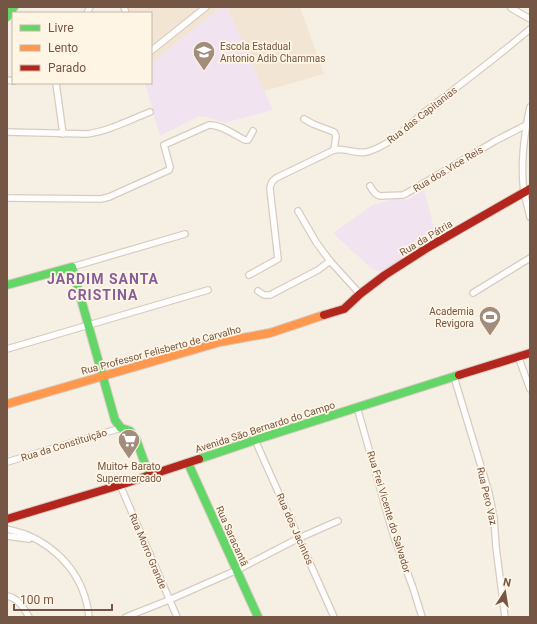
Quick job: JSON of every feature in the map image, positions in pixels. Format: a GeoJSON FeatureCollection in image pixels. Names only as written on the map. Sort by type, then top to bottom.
{"type":"FeatureCollection","features":[{"type":"Feature","properties":{"kind":"street"},"geometry":{"type":"LineString","coordinates":[[7,17],[14,7]]}},
{"type":"Feature","properties":{"kind":"street"},"geometry":{"type":"LineString","coordinates":[[152,50],[206,7]]}},
{"type":"Feature","properties":{"kind":"street"},"geometry":{"type":"LineString","coordinates":[[511,8],[530,19]]}},
{"type":"Feature","properties":{"kind":"street","name":"Rua das Capitanias"},"geometry":{"type":"LineString","coordinates":[[334,150],[363,153],[381,147],[502,53],[530,29]]}},
{"type":"Feature","properties":{"kind":"street"},"geometry":{"type":"LineString","coordinates":[[55,84],[63,134]]}},
{"type":"Feature","properties":{"kind":"street"},"geometry":{"type":"LineString","coordinates":[[530,107],[526,125],[522,169],[527,190],[530,217]]}},
{"type":"Feature","properties":{"kind":"street"},"geometry":{"type":"LineString","coordinates":[[7,132],[63,134],[97,133],[150,112]]}},
{"type":"Feature","properties":{"kind":"street"},"geometry":{"type":"LineString","coordinates":[[249,275],[278,259],[270,189],[272,181],[279,176],[334,150],[336,136],[334,132],[304,119]]}},
{"type":"Feature","properties":{"kind":"street"},"geometry":{"type":"LineString","coordinates":[[7,198],[102,199],[169,170],[170,167],[164,145],[210,125],[219,126],[245,140],[248,140],[253,131]]}},
{"type":"Feature","properties":{"kind":"street","name":"Rua dos Vice Reis"},"geometry":{"type":"LineString","coordinates":[[370,186],[374,193],[380,196],[403,195],[489,144],[526,125]]}},
{"type":"Feature","properties":{"kind":"street","name":"Rua da Pátria"},"geometry":{"type":"LineString","coordinates":[[344,309],[360,294],[385,275],[427,248],[527,190]]}},
{"type":"Feature","properties":{"kind":"street"},"geometry":{"type":"LineString","coordinates":[[298,211],[316,242],[330,261],[360,294]]}},
{"type":"Feature","properties":{"kind":"street"},"geometry":{"type":"LineString","coordinates":[[7,285],[185,234]]}},
{"type":"Feature","properties":{"kind":"street"},"geometry":{"type":"LineString","coordinates":[[473,293],[530,258]]}},
{"type":"Feature","properties":{"kind":"street"},"geometry":{"type":"LineString","coordinates":[[258,291],[264,295],[270,295],[318,270],[330,261]]}},
{"type":"Feature","properties":{"kind":"street"},"geometry":{"type":"LineString","coordinates":[[72,266],[114,420],[121,428],[130,431],[136,438],[149,475]]}},
{"type":"Feature","properties":{"kind":"street"},"geometry":{"type":"LineString","coordinates":[[7,349],[208,290]]}},
{"type":"Feature","properties":{"kind":"street","name":"Rua Professor Felisberto de Carvalho"},"geometry":{"type":"LineString","coordinates":[[7,404],[220,342],[270,333],[344,309]]}},
{"type":"Feature","properties":{"kind":"street","name":"Avenida São Bernardo do Campo"},"geometry":{"type":"LineString","coordinates":[[7,519],[120,485],[357,407],[530,353]]}},
{"type":"Feature","properties":{"kind":"street"},"geometry":{"type":"LineString","coordinates":[[518,356],[530,389]]}},
{"type":"Feature","properties":{"kind":"street","name":"Rua Pero Vaz"},"geometry":{"type":"LineString","coordinates":[[454,377],[494,518],[496,547],[505,617]]}},
{"type":"Feature","properties":{"kind":"street","name":"Rua Frei Vicente do Salvador"},"geometry":{"type":"LineString","coordinates":[[357,407],[393,534],[422,617]]}},
{"type":"Feature","properties":{"kind":"street","name":"Rua da Constituição"},"geometry":{"type":"LineString","coordinates":[[7,462],[121,428]]}},
{"type":"Feature","properties":{"kind":"street","name":"Rua dos Jacintos"},"geometry":{"type":"LineString","coordinates":[[255,440],[334,617]]}},
{"type":"Feature","properties":{"kind":"street","name":"Rua Saracantã"},"geometry":{"type":"LineString","coordinates":[[188,463],[258,617]]}},
{"type":"Feature","properties":{"kind":"street","name":"Rua Morro Grande"},"geometry":{"type":"LineString","coordinates":[[120,485],[177,617]]}},
{"type":"Feature","properties":{"kind":"street"},"geometry":{"type":"LineString","coordinates":[[126,617],[237,570],[299,538],[338,521]]}},
{"type":"Feature","properties":{"kind":"street"},"geometry":{"type":"LineString","coordinates":[[7,529],[24,534],[37,541],[57,554],[66,563],[74,573],[85,595],[90,617]]}},
{"type":"Feature","properties":{"kind":"street"},"geometry":{"type":"LineString","coordinates":[[7,536],[37,541]]}},
{"type":"Feature","properties":{"kind":"street"},"geometry":{"type":"LineString","coordinates":[[7,596],[18,602],[24,608],[29,617]]}},
{"type":"Feature","properties":{"kind":"shaded area"},"geometry":{"type":"Polygon","coordinates":[[[122,7],[221,7],[155,60],[152,61],[152,12],[124,12],[122,7]]]}},
{"type":"Feature","properties":{"kind":"shaded area","name":"Escola Estadual Antonio Adib Chammas"},"geometry":{"type":"Polygon","coordinates":[[[221,7],[227,7],[273,110],[224,123],[208,117],[199,116],[160,136],[145,84],[152,84],[152,61],[155,60],[221,7]]]}},
{"type":"Feature","properties":{"kind":"shaded area"},"geometry":{"type":"Polygon","coordinates":[[[227,7],[300,7],[324,74],[264,91],[227,7]]]}},
{"type":"Feature","properties":{"kind":"shaded area"},"geometry":{"type":"Polygon","coordinates":[[[424,189],[436,236],[384,270],[378,271],[372,269],[333,233],[373,205],[394,199],[408,200],[424,189]]]}},
{"type":"Feature","properties":{"kind":"traffic: fast"},"geometry":{"type":"LineString","coordinates":[[7,17],[14,7]]}},
{"type":"Feature","properties":{"kind":"traffic: fast"},"geometry":{"type":"LineString","coordinates":[[7,285],[72,267],[115,420],[121,428],[130,431],[136,439],[149,475]]}},
{"type":"Feature","properties":{"kind":"traffic: fast"},"geometry":{"type":"LineString","coordinates":[[199,459],[459,375]]}},
{"type":"Feature","properties":{"kind":"traffic: fast"},"geometry":{"type":"LineString","coordinates":[[188,463],[258,617]]}},
{"type":"Feature","properties":{"kind":"traffic: slow"},"geometry":{"type":"LineString","coordinates":[[7,404],[220,342],[270,333],[324,315]]}},
{"type":"Feature","properties":{"kind":"traffic: jam"},"geometry":{"type":"LineString","coordinates":[[324,315],[344,309],[360,294],[385,275],[427,248],[530,189]]}},
{"type":"Feature","properties":{"kind":"traffic: jam"},"geometry":{"type":"LineString","coordinates":[[459,375],[530,353]]}},
{"type":"Feature","properties":{"kind":"traffic: jam"},"geometry":{"type":"LineString","coordinates":[[7,519],[120,485],[199,459]]}},
{"type":"Feature","properties":{"kind":"place","name":"Escola Estadual Antonio Adib Chammas"},"geometry":{"type":"Point","coordinates":[204,72]}},
{"type":"Feature","properties":{"kind":"place","name":"Academia Revigora"},"geometry":{"type":"Point","coordinates":[490,336]}},
{"type":"Feature","properties":{"kind":"place","name":"Muito+ Barato Supermercado"},"geometry":{"type":"Point","coordinates":[129,460]}},
{"type":"Feature","properties":{"kind":"district","name":"JARDIM SANTA CRISTINA"},"geometry":{"type":"Point","coordinates":[103,288]}}]}
